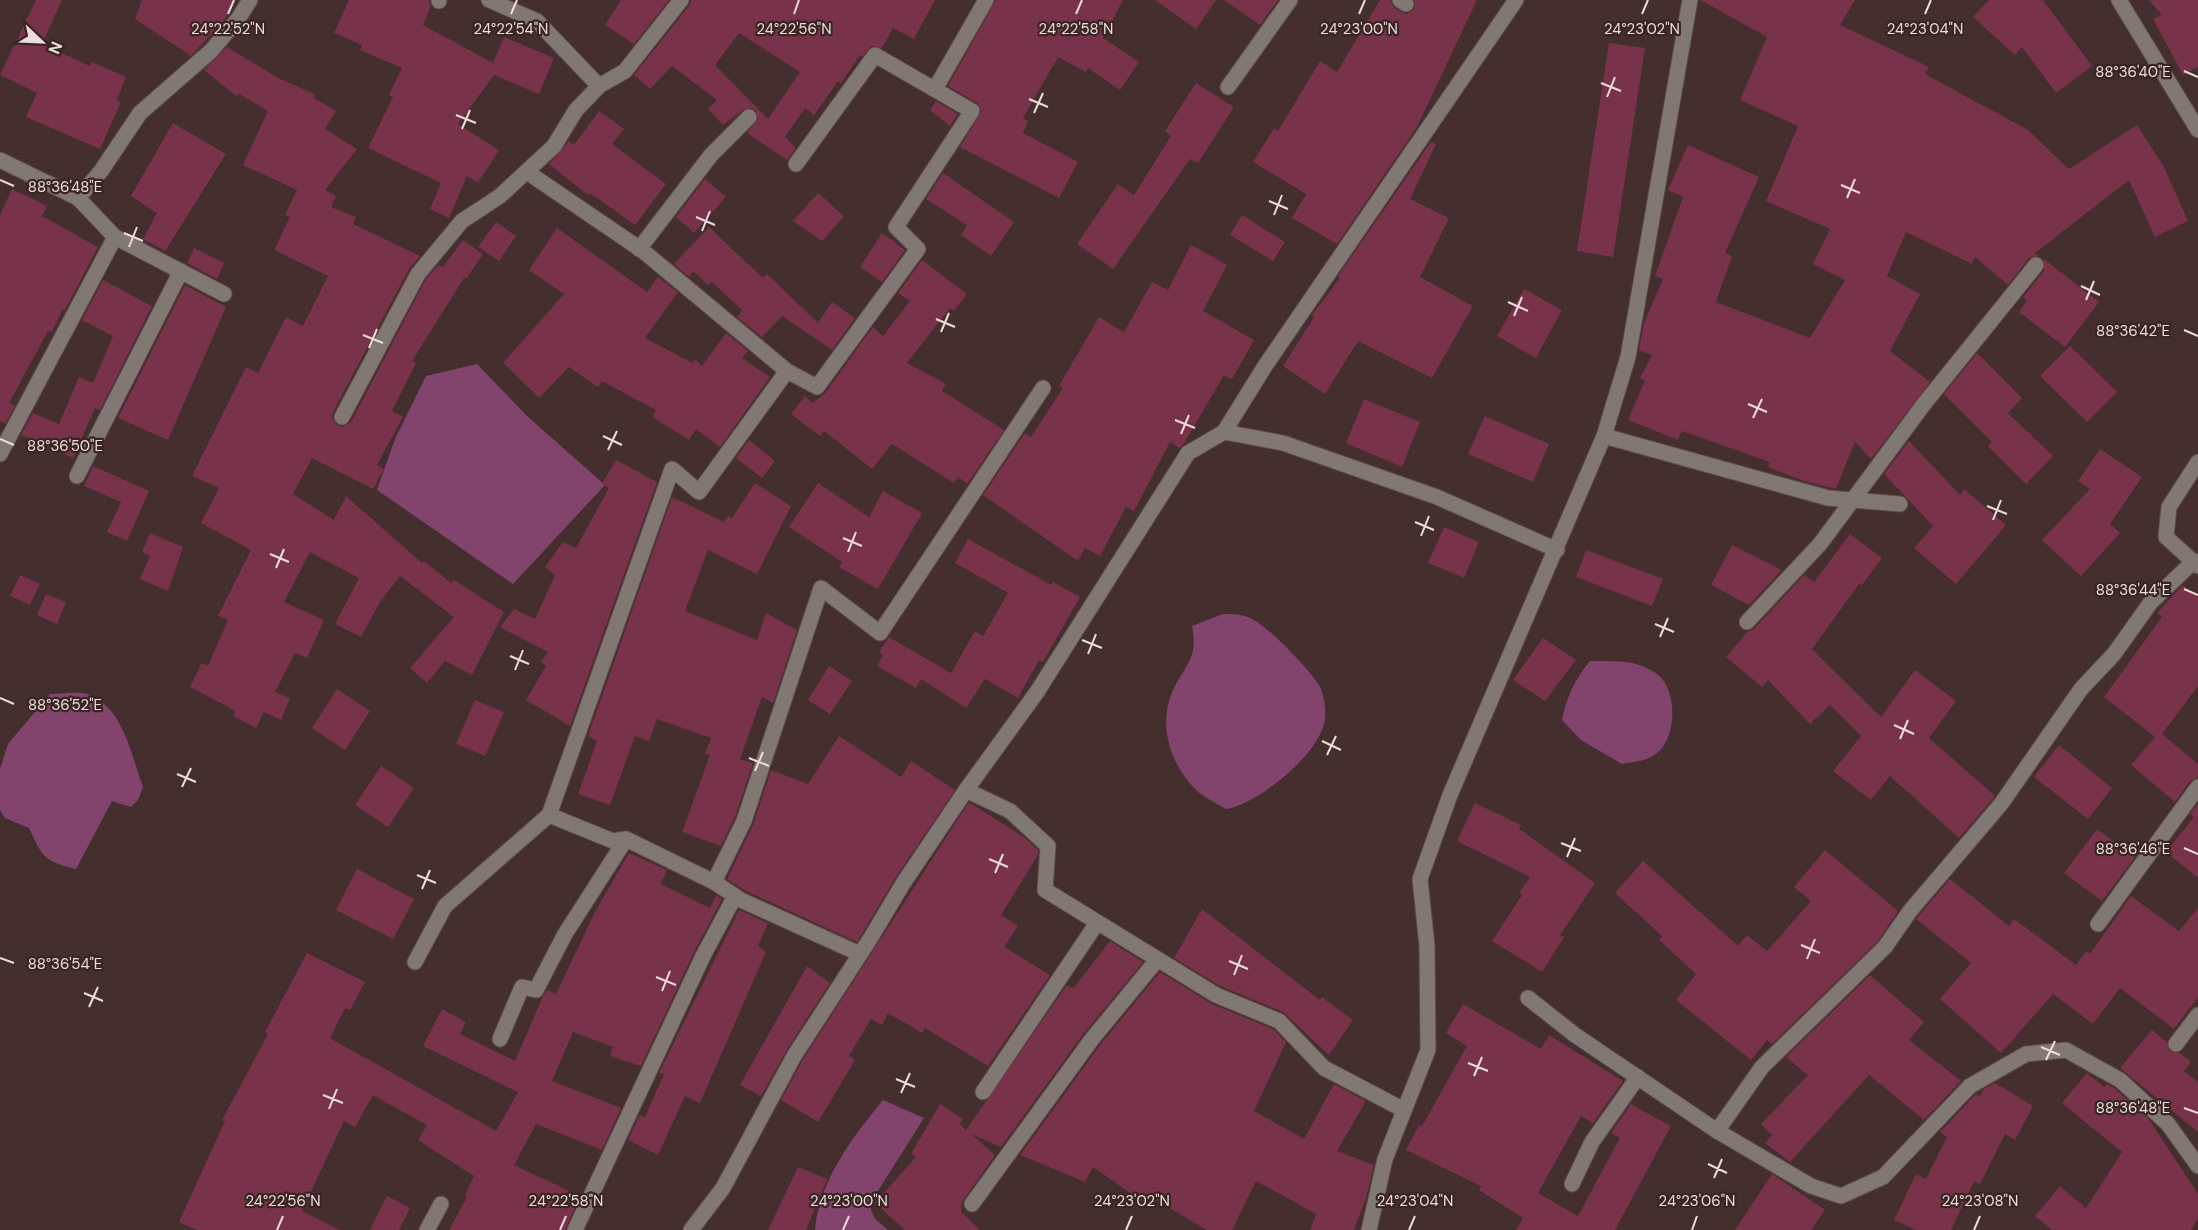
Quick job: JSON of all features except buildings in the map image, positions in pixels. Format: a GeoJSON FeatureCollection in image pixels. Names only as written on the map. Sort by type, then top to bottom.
{"type":"FeatureCollection","features":[{"type":"Feature","properties":{"kind":"street"},"geometry":{"type":"LineString","coordinates":[[78,198],[101,171],[140,113],[211,51],[238,19],[250,0]]}},
{"type":"Feature","properties":{"kind":"street"},"geometry":{"type":"LineString","coordinates":[[489,0],[537,21],[599,86]]}},
{"type":"Feature","properties":{"kind":"street"},"geometry":{"type":"LineString","coordinates":[[342,417],[418,274],[462,221],[500,196],[554,146],[576,110],[599,86],[624,71],[681,0]]}},
{"type":"Feature","properties":{"kind":"street"},"geometry":{"type":"LineString","coordinates":[[935,89],[986,0]]}},
{"type":"Feature","properties":{"kind":"street"},"geometry":{"type":"LineString","coordinates":[[1228,87],[1290,0]]}},
{"type":"Feature","properties":{"kind":"street"},"geometry":{"type":"LineString","coordinates":[[691,1230],[723,1188],[794,1056],[904,882],[966,790],[1037,692],[1188,453],[1224,432],[1265,366],[1516,0]]}},
{"type":"Feature","properties":{"kind":"street"},"geometry":{"type":"LineString","coordinates":[[1369,1230],[1385,1159],[1428,1050],[1427,946],[1420,879],[1450,795],[1604,436],[1628,357],[1690,0]]}},
{"type":"Feature","properties":{"kind":"street"},"geometry":{"type":"LineString","coordinates":[[2119,0],[2198,130]]}},
{"type":"Feature","properties":{"kind":"street"},"geometry":{"type":"LineString","coordinates":[[527,172],[639,249],[787,371],[817,387],[918,249],[896,227],[972,111],[875,55],[796,164]]}},
{"type":"Feature","properties":{"kind":"street"},"geometry":{"type":"LineString","coordinates":[[639,249],[711,155],[748,117]]}},
{"type":"Feature","properties":{"kind":"street"},"geometry":{"type":"LineString","coordinates":[[0,160],[78,198],[115,237],[224,294]]}},
{"type":"Feature","properties":{"kind":"street"},"geometry":{"type":"LineString","coordinates":[[0,454],[115,237]]}},
{"type":"Feature","properties":{"kind":"street"},"geometry":{"type":"LineString","coordinates":[[1747,622],[1820,544],[1924,404],[2036,266]]}},
{"type":"Feature","properties":{"kind":"street"},"geometry":{"type":"LineString","coordinates":[[77,476],[181,271]]}},
{"type":"Feature","properties":{"kind":"street"},"geometry":{"type":"LineString","coordinates":[[415,962],[444,906],[549,815],[672,469],[699,492],[787,371]]}},
{"type":"Feature","properties":{"kind":"street"},"geometry":{"type":"LineString","coordinates":[[714,882],[744,821],[821,588],[880,633],[1043,388]]}},
{"type":"Feature","properties":{"kind":"street"},"geometry":{"type":"LineString","coordinates":[[1224,432],[1282,442],[1437,497],[1557,550]]}},
{"type":"Feature","properties":{"kind":"street"},"geometry":{"type":"LineString","coordinates":[[1604,436],[1828,498],[1900,504]]}},
{"type":"Feature","properties":{"kind":"street"},"geometry":{"type":"LineString","coordinates":[[1717,1131],[1762,1067],[1885,947],[1910,911],[2001,804],[2081,689],[2114,654],[2151,602],[2196,564],[2166,537],[2169,507],[2198,462]]}},
{"type":"Feature","properties":{"kind":"street"},"geometry":{"type":"LineString","coordinates":[[2098,924],[2198,787]]}},
{"type":"Feature","properties":{"kind":"street"},"geometry":{"type":"LineString","coordinates":[[966,790],[1010,811],[1048,846],[1045,890],[1216,995],[1279,1021],[1323,1068],[1404,1110]]}},
{"type":"Feature","properties":{"kind":"street"},"geometry":{"type":"LineString","coordinates":[[549,815],[613,841],[626,839],[714,882],[735,896],[860,954]]}},
{"type":"Feature","properties":{"kind":"street"},"geometry":{"type":"LineString","coordinates":[[500,1039],[522,987],[536,990],[565,934],[626,839]]}},
{"type":"Feature","properties":{"kind":"street"},"geometry":{"type":"LineString","coordinates":[[575,1230],[703,956],[735,896]]}},
{"type":"Feature","properties":{"kind":"street"},"geometry":{"type":"LineString","coordinates":[[983,1092],[1097,923]]}},
{"type":"Feature","properties":{"kind":"street"},"geometry":{"type":"LineString","coordinates":[[972,1203],[1092,1039],[1157,960]]}},
{"type":"Feature","properties":{"kind":"street"},"geometry":{"type":"LineString","coordinates":[[1528,998],[1575,1035],[1717,1131],[1811,1186],[1841,1196],[1882,1177],[1970,1086],[2026,1054],[2066,1050],[2120,1080],[2168,1124],[2198,1166]]}},
{"type":"Feature","properties":{"kind":"street"},"geometry":{"type":"LineString","coordinates":[[2176,1044],[2198,1015]]}},
{"type":"Feature","properties":{"kind":"street"},"geometry":{"type":"LineString","coordinates":[[1572,1184],[1592,1142],[1638,1077]]}},
{"type":"Feature","properties":{"kind":"street"},"geometry":{"type":"LineString","coordinates":[[427,1230],[441,1204]]}},
{"type":"Feature","properties":{"kind":"shaded area"},"geometry":{"type":"Polygon","coordinates":[[[477,364],[527,416],[605,485],[513,584],[377,490],[395,439],[426,376],[477,364]]]}},
{"type":"Feature","properties":{"kind":"shaded area"},"geometry":{"type":"Polygon","coordinates":[[[1223,614],[1250,618],[1267,629],[1306,668],[1319,685],[1325,704],[1322,730],[1314,745],[1288,774],[1255,797],[1226,809],[1198,792],[1186,778],[1172,753],[1166,727],[1170,699],[1193,652],[1192,626],[1223,614]]]}},
{"type":"Feature","properties":{"kind":"shaded area"},"geometry":{"type":"Polygon","coordinates":[[[1590,661],[1634,663],[1650,669],[1664,681],[1672,702],[1671,725],[1664,746],[1653,756],[1622,764],[1581,740],[1562,720],[1572,688],[1590,661]]]}},
{"type":"Feature","properties":{"kind":"shaded area"},"geometry":{"type":"Polygon","coordinates":[[[50,694],[87,694],[100,700],[110,710],[118,721],[130,747],[143,787],[138,800],[131,807],[112,801],[76,869],[46,857],[29,828],[5,818],[0,810],[0,769],[8,744],[50,694]]]}},
{"type":"Feature","properties":{"kind":"shaded area"},"geometry":{"type":"Polygon","coordinates":[[[883,1100],[924,1118],[869,1205],[875,1219],[888,1230],[815,1230],[823,1194],[830,1177],[860,1129],[883,1100]]]}}]}
